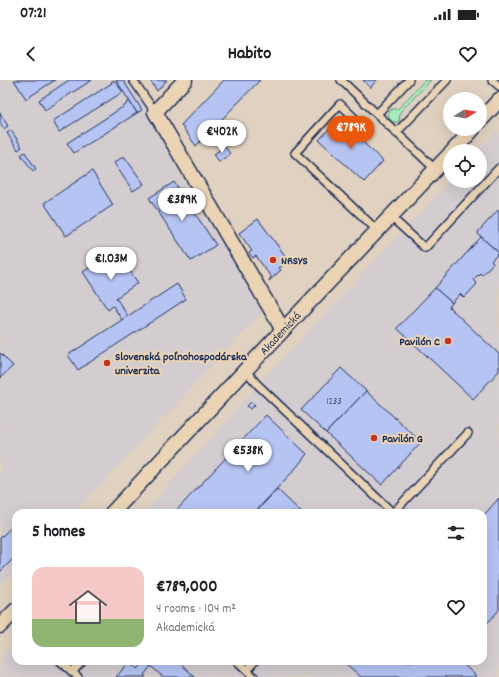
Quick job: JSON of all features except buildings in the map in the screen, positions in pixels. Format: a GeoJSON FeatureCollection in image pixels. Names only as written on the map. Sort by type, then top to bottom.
{"type":"FeatureCollection","features":[{"type":"Feature","properties":{"kind":"street"},"geometry":{"type":"LineString","coordinates":[[185,80],[155,112],[283,330]]}},
{"type":"Feature","properties":{"kind":"street"},"geometry":{"type":"LineString","coordinates":[[487,114],[498,102]]}},
{"type":"Feature","properties":{"kind":"street"},"geometry":{"type":"LineString","coordinates":[[459,144],[467,136]]}},
{"type":"Feature","properties":{"kind":"street","name":"Akademická"},"geometry":{"type":"LineString","coordinates":[[116,509],[245,370],[443,162]]}},
{"type":"Feature","properties":{"kind":"street"},"geometry":{"type":"LineString","coordinates":[[0,626],[12,617]]}},
{"type":"Feature","properties":{"kind":"lane"},"geometry":{"type":"LineString","coordinates":[[133,80],[155,112]]}},
{"type":"Feature","properties":{"kind":"lane"},"geometry":{"type":"LineString","coordinates":[[341,80],[436,170]]}},
{"type":"Feature","properties":{"kind":"lane"},"geometry":{"type":"LineString","coordinates":[[377,114],[409,80]]}},
{"type":"Feature","properties":{"kind":"lane"},"geometry":{"type":"LineString","coordinates":[[396,133],[447,80]]}},
{"type":"Feature","properties":{"kind":"lane"},"geometry":{"type":"LineString","coordinates":[[492,80],[499,86]]}},
{"type":"Feature","properties":{"kind":"lane"},"geometry":{"type":"LineString","coordinates":[[366,130],[340,104],[294,153],[378,231]]}},
{"type":"Feature","properties":{"kind":"lane"},"geometry":{"type":"LineString","coordinates":[[391,217],[425,248],[499,168]]}},
{"type":"Feature","properties":{"kind":"lane"},"geometry":{"type":"LineString","coordinates":[[245,370],[389,509]]}},
{"type":"Feature","properties":{"kind":"lane"},"geometry":{"type":"LineString","coordinates":[[397,509],[468,433]]}},
{"type":"Feature","properties":{"kind":"lane"},"geometry":{"type":"LineString","coordinates":[[64,665],[75,675],[81,665]]}},
{"type":"Feature","properties":{"kind":"lane"},"geometry":{"type":"LineString","coordinates":[[241,665],[254,677]]}},
{"type":"Feature","properties":{"kind":"lane"},"geometry":{"type":"LineString","coordinates":[[247,670],[251,665]]}},
{"type":"Feature","properties":{"kind":"shaded area","name":"Slovenská poľnohospodárska univerzita"},"geometry":{"type":"Polygon","coordinates":[[[0,80],[133,80],[166,131],[178,172],[264,310],[78,509],[12,509],[12,573],[0,584],[0,80]]]}},
{"type":"Feature","properties":{"kind":"shaded area"},"geometry":{"type":"Polygon","coordinates":[[[499,129],[499,677],[0,677],[0,659],[12,646],[12,665],[487,665],[487,509],[148,509],[258,385],[443,188],[487,188],[487,144],[485,144],[499,129]]]}},
{"type":"Feature","properties":{"kind":"green space"},"geometry":{"type":"Polygon","coordinates":[[[425,80],[431,80],[400,112],[399,122],[392,122],[388,116],[391,109],[398,109],[425,80]]]}},
{"type":"Feature","properties":{"kind":"place","name":"NRSYS"},"geometry":{"type":"Point","coordinates":[273,260]}},
{"type":"Feature","properties":{"kind":"place","name":"Pavilón C"},"geometry":{"type":"Point","coordinates":[448,341]}},
{"type":"Feature","properties":{"kind":"place","name":"Slovenská poľnohospodárska univerzita"},"geometry":{"type":"Point","coordinates":[107,363]}},
{"type":"Feature","properties":{"kind":"place","name":"Pavilón G"},"geometry":{"type":"Point","coordinates":[374,438]}}]}
